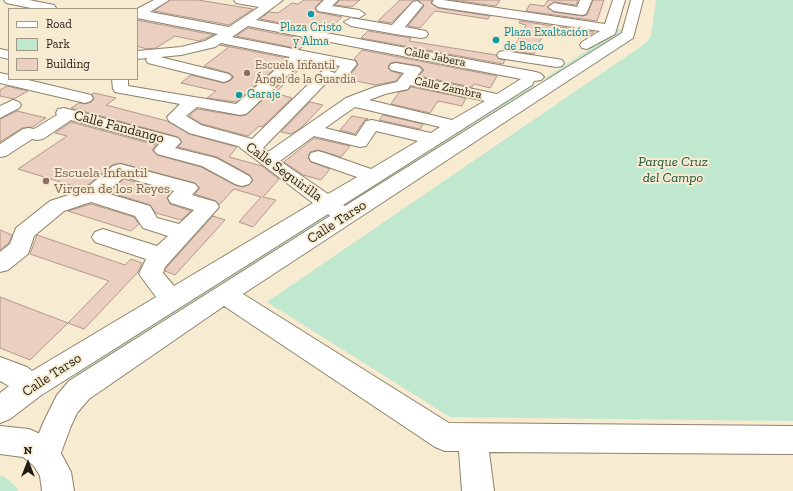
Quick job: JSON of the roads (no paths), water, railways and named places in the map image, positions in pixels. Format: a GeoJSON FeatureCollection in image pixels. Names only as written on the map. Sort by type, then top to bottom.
{"type":"FeatureCollection","features":[{"type":"Feature","properties":{"kind":"street"},"geometry":{"type":"LineString","coordinates":[[10,0],[49,8]]}},
{"type":"Feature","properties":{"kind":"street"},"geometry":{"type":"LineString","coordinates":[[163,0],[138,14],[301,55],[350,64],[338,78],[326,75],[252,149]]}},
{"type":"Feature","properties":{"kind":"street"},"geometry":{"type":"LineString","coordinates":[[240,0],[273,3]]}},
{"type":"Feature","properties":{"kind":"street"},"geometry":{"type":"LineString","coordinates":[[332,0],[322,8],[394,30],[421,34]]}},
{"type":"Feature","properties":{"kind":"street"},"geometry":{"type":"LineString","coordinates":[[594,33],[619,0]]}},
{"type":"Feature","properties":{"kind":"street","name":"Calle Tarso"},"geometry":{"type":"LineString","coordinates":[[45,455],[58,420],[67,404],[79,390],[224,294],[628,35],[636,0]]}},
{"type":"Feature","properties":{"kind":"street"},"geometry":{"type":"LineString","coordinates":[[394,30],[425,2],[525,16],[594,33]]}},
{"type":"Feature","properties":{"kind":"street"},"geometry":{"type":"LineString","coordinates":[[138,56],[181,51],[225,36],[273,3]]}},
{"type":"Feature","properties":{"kind":"street"},"geometry":{"type":"LineString","coordinates":[[525,16],[531,3]]}},
{"type":"Feature","properties":{"kind":"street"},"geometry":{"type":"LineString","coordinates":[[584,6],[545,9],[594,33]]}},
{"type":"Feature","properties":{"kind":"street"},"geometry":{"type":"LineString","coordinates":[[504,26],[511,14]]}},
{"type":"Feature","properties":{"kind":"street"},"geometry":{"type":"LineString","coordinates":[[335,38],[355,18]]}},
{"type":"Feature","properties":{"kind":"street"},"geometry":{"type":"LineString","coordinates":[[468,20],[504,26],[594,33]]}},
{"type":"Feature","properties":{"kind":"street","name":"Calle Jabera"},"geometry":{"type":"LineString","coordinates":[[245,22],[536,77]]}},
{"type":"Feature","properties":{"kind":"street","name":"Calle Tarso"},"geometry":{"type":"LineString","coordinates":[[0,410],[30,387],[536,77],[557,63],[594,33]]}},
{"type":"Feature","properties":{"kind":"street"},"geometry":{"type":"LineString","coordinates":[[441,58],[451,44]]}},
{"type":"Feature","properties":{"kind":"street"},"geometry":{"type":"LineString","coordinates":[[120,80],[121,89],[240,110],[301,55]]}},
{"type":"Feature","properties":{"kind":"street"},"geometry":{"type":"LineString","coordinates":[[504,55],[557,63]]}},
{"type":"Feature","properties":{"kind":"street"},"geometry":{"type":"LineString","coordinates":[[138,56],[224,77]]}},
{"type":"Feature","properties":{"kind":"street"},"geometry":{"type":"LineString","coordinates":[[396,66],[414,70],[407,80]]}},
{"type":"Feature","properties":{"kind":"street"},"geometry":{"type":"LineString","coordinates":[[0,152],[29,133],[37,135],[85,98],[8,80]]}},
{"type":"Feature","properties":{"kind":"street","name":"Calle Zambra"},"geometry":{"type":"LineString","coordinates":[[268,162],[352,101],[381,90],[402,86],[407,80],[500,99]]}},
{"type":"Feature","properties":{"kind":"street"},"geometry":{"type":"LineString","coordinates":[[352,101],[456,126]]}},
{"type":"Feature","properties":{"kind":"street"},"geometry":{"type":"LineString","coordinates":[[0,264],[20,248],[24,234],[57,206],[91,195],[127,172],[190,125],[175,118],[193,102]]}},
{"type":"Feature","properties":{"kind":"street","name":"Calle Fandango"},"geometry":{"type":"LineString","coordinates":[[66,113],[164,145],[209,162],[242,180]]}},
{"type":"Feature","properties":{"kind":"street","name":"Calle Seguirilla"},"geometry":{"type":"LineString","coordinates":[[190,125],[244,142],[268,162],[346,216]]}},
{"type":"Feature","properties":{"kind":"street"},"geometry":{"type":"LineString","coordinates":[[311,130],[360,142],[372,125],[434,139]]}},
{"type":"Feature","properties":{"kind":"street"},"geometry":{"type":"LineString","coordinates":[[318,157],[374,176]]}},
{"type":"Feature","properties":{"kind":"street"},"geometry":{"type":"LineString","coordinates":[[127,172],[188,188],[178,198],[209,207],[161,256],[155,264],[151,274],[172,300]]}},
{"type":"Feature","properties":{"kind":"street"},"geometry":{"type":"LineString","coordinates":[[91,195],[143,211],[150,223],[184,233]]}},
{"type":"Feature","properties":{"kind":"street"},"geometry":{"type":"LineString","coordinates":[[103,237],[161,256]]}},
{"type":"Feature","properties":{"kind":"street"},"geometry":{"type":"LineString","coordinates":[[0,275],[5,277],[0,281]]}},
{"type":"Feature","properties":{"kind":"street"},"geometry":{"type":"LineString","coordinates":[[224,294],[445,436],[793,440]]}},
{"type":"Feature","properties":{"kind":"street"},"geometry":{"type":"LineString","coordinates":[[0,369],[17,376],[30,387]]}},
{"type":"Feature","properties":{"kind":"street"},"geometry":{"type":"LineString","coordinates":[[473,437],[478,491]]}},
{"type":"Feature","properties":{"kind":"street"},"geometry":{"type":"LineString","coordinates":[[0,440],[29,444],[45,455],[55,472],[58,491]]}},
{"type":"Feature","properties":{"kind":"place","name":"Plaza Cristo y Alma"},"geometry":{"type":"Point","coordinates":[311,14]}},
{"type":"Feature","properties":{"kind":"place","name":"Plaza Exaltación de Baco"},"geometry":{"type":"Point","coordinates":[496,40]}},
{"type":"Feature","properties":{"kind":"place","name":"Escuela Infantil Ángel de la Guardia"},"geometry":{"type":"Point","coordinates":[247,73]}},
{"type":"Feature","properties":{"kind":"place","name":"Garaje"},"geometry":{"type":"Point","coordinates":[239,95]}},
{"type":"Feature","properties":{"kind":"place","name":"Escuela Infantil Virgen de los Reyes"},"geometry":{"type":"Point","coordinates":[46,181]}},
{"type":"Feature","properties":{"kind":"park label","name":"Parque Cruz del Campo"},"geometry":{"type":"Point","coordinates":[673,170]}}]}
